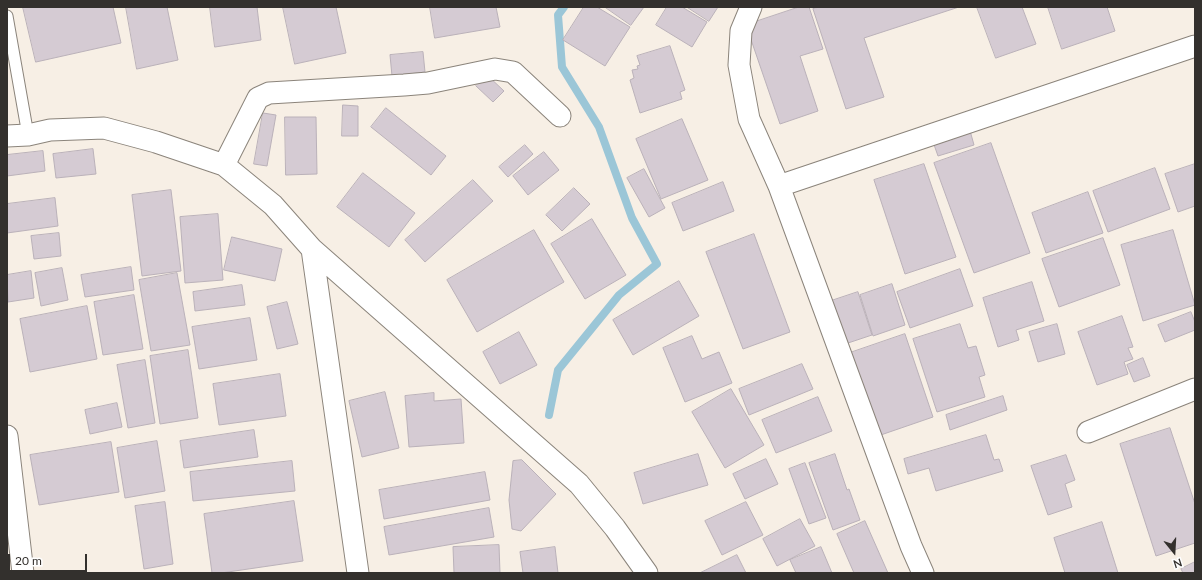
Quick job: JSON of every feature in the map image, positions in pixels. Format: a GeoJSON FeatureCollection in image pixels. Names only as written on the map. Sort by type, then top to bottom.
{"type":"FeatureCollection","features":[{"type":"Feature","properties":{"kind":"street"},"geometry":{"type":"LineString","coordinates":[[751,7],[741,31],[739,65],[749,119],[779,186],[911,546],[923,573]]}},
{"type":"Feature","properties":{"kind":"street"},"geometry":{"type":"LineString","coordinates":[[779,186],[1195,46]]}},
{"type":"Feature","properties":{"kind":"street"},"geometry":{"type":"LineString","coordinates":[[224,165],[258,98],[269,93],[428,83],[495,69],[513,72],[560,116]]}},
{"type":"Feature","properties":{"kind":"street"},"geometry":{"type":"LineString","coordinates":[[7,136],[28,135],[50,130],[104,128],[156,142],[224,165],[273,205],[312,249],[579,484],[615,528],[647,573]]}},
{"type":"Feature","properties":{"kind":"street"},"geometry":{"type":"LineString","coordinates":[[312,249],[358,573]]}},
{"type":"Feature","properties":{"kind":"street"},"geometry":{"type":"LineString","coordinates":[[1088,432],[1195,389]]}},
{"type":"Feature","properties":{"kind":"street"},"geometry":{"type":"LineString","coordinates":[[7,436],[9,468],[23,573]]}},
{"type":"Feature","properties":{"kind":"lane"},"geometry":{"type":"LineString","coordinates":[[7,16],[28,135]]}},
{"type":"Feature","properties":{"kind":"building"},"geometry":{"type":"Polygon","coordinates":[[[23,7],[113,7],[121,43],[36,62],[23,7]]]}},
{"type":"Feature","properties":{"kind":"building"},"geometry":{"type":"Polygon","coordinates":[[[126,7],[167,7],[178,60],[137,69],[126,7]]]}},
{"type":"Feature","properties":{"kind":"building"},"geometry":{"type":"Polygon","coordinates":[[[210,7],[257,7],[261,40],[215,47],[210,7]]]}},
{"type":"Feature","properties":{"kind":"building"},"geometry":{"type":"Polygon","coordinates":[[[283,7],[336,7],[346,53],[295,64],[283,7]]]}},
{"type":"Feature","properties":{"kind":"building"},"geometry":{"type":"Polygon","coordinates":[[[430,7],[496,7],[500,27],[435,38],[430,7]]]}},
{"type":"Feature","properties":{"kind":"building"},"geometry":{"type":"Polygon","coordinates":[[[584,7],[597,7],[630,27],[605,66],[563,40],[584,7]]]}},
{"type":"Feature","properties":{"kind":"building"},"geometry":{"type":"Polygon","coordinates":[[[605,7],[644,7],[631,25],[605,7]]]}},
{"type":"Feature","properties":{"kind":"building"},"geometry":{"type":"Polygon","coordinates":[[[667,7],[682,7],[707,22],[692,47],[656,25],[667,7]]]}},
{"type":"Feature","properties":{"kind":"building"},"geometry":{"type":"Polygon","coordinates":[[[687,7],[718,7],[709,21],[687,7]]]}},
{"type":"Feature","properties":{"kind":"building"},"geometry":{"type":"Polygon","coordinates":[[[799,7],[809,7],[823,49],[800,56],[818,111],[780,124],[746,25],[799,7]]]}},
{"type":"Feature","properties":{"kind":"building"},"geometry":{"type":"Polygon","coordinates":[[[819,7],[959,7],[864,38],[884,97],[846,109],[813,9],[819,7]]]}},
{"type":"Feature","properties":{"kind":"building"},"geometry":{"type":"Polygon","coordinates":[[[977,7],[1022,7],[1036,44],[996,58],[977,7]]]}},
{"type":"Feature","properties":{"kind":"building"},"geometry":{"type":"Polygon","coordinates":[[[1048,7],[1107,7],[1115,31],[1062,49],[1048,7]]]}},
{"type":"Feature","properties":{"kind":"building"},"geometry":{"type":"Polygon","coordinates":[[[670,46],[685,90],[680,92],[682,99],[640,113],[630,80],[634,78],[632,70],[638,69],[637,66],[640,65],[637,56],[670,46]]]}},
{"type":"Feature","properties":{"kind":"building"},"geometry":{"type":"Polygon","coordinates":[[[423,52],[425,72],[392,76],[390,55],[423,52]]]}},
{"type":"Feature","properties":{"kind":"building"},"geometry":{"type":"Polygon","coordinates":[[[487,75],[504,91],[493,102],[476,86],[487,75]]]}},
{"type":"Feature","properties":{"kind":"building"},"geometry":{"type":"Polygon","coordinates":[[[343,105],[358,106],[358,136],[342,136],[343,105]]]}},
{"type":"Feature","properties":{"kind":"building"},"geometry":{"type":"Polygon","coordinates":[[[386,108],[446,156],[431,175],[371,127],[386,108]]]}},
{"type":"Feature","properties":{"kind":"building"},"geometry":{"type":"Polygon","coordinates":[[[263,113],[276,115],[267,166],[254,164],[263,113]]]}},
{"type":"Feature","properties":{"kind":"building"},"geometry":{"type":"Polygon","coordinates":[[[285,117],[316,117],[317,174],[286,175],[285,117]]]}},
{"type":"Feature","properties":{"kind":"building"},"geometry":{"type":"Polygon","coordinates":[[[682,119],[708,180],[661,199],[636,139],[682,119]]]}},
{"type":"Feature","properties":{"kind":"building"},"geometry":{"type":"Polygon","coordinates":[[[969,127],[974,145],[938,156],[932,139],[969,127]]]}},
{"type":"Feature","properties":{"kind":"building"},"geometry":{"type":"Polygon","coordinates":[[[991,143],[1030,253],[974,273],[934,163],[991,143]]]}},
{"type":"Feature","properties":{"kind":"building"},"geometry":{"type":"Polygon","coordinates":[[[525,145],[533,154],[508,177],[499,167],[525,145]]]}},
{"type":"Feature","properties":{"kind":"building"},"geometry":{"type":"Polygon","coordinates":[[[93,149],[96,174],[56,178],[53,154],[93,149]]]}},
{"type":"Feature","properties":{"kind":"building"},"geometry":{"type":"Polygon","coordinates":[[[43,151],[45,171],[7,176],[7,155],[43,151]]]}},
{"type":"Feature","properties":{"kind":"building"},"geometry":{"type":"Polygon","coordinates":[[[544,152],[559,170],[528,195],[513,176],[544,152]]]}},
{"type":"Feature","properties":{"kind":"building"},"geometry":{"type":"Polygon","coordinates":[[[924,164],[956,257],[905,274],[874,180],[924,164]]]}},
{"type":"Feature","properties":{"kind":"building"},"geometry":{"type":"Polygon","coordinates":[[[1195,164],[1195,206],[1178,212],[1165,174],[1195,164]]]}},
{"type":"Feature","properties":{"kind":"building"},"geometry":{"type":"Polygon","coordinates":[[[1155,168],[1170,209],[1108,232],[1093,191],[1155,168]]]}},
{"type":"Feature","properties":{"kind":"building"},"geometry":{"type":"Polygon","coordinates":[[[644,169],[665,208],[649,217],[627,178],[644,169]]]}},
{"type":"Feature","properties":{"kind":"building"},"geometry":{"type":"Polygon","coordinates":[[[363,173],[415,213],[389,247],[337,207],[363,173]]]}},
{"type":"Feature","properties":{"kind":"building"},"geometry":{"type":"Polygon","coordinates":[[[473,180],[493,201],[425,262],[405,240],[473,180]]]}},
{"type":"Feature","properties":{"kind":"building"},"geometry":{"type":"Polygon","coordinates":[[[723,182],[734,211],[683,231],[672,203],[723,182]]]}},
{"type":"Feature","properties":{"kind":"building"},"geometry":{"type":"Polygon","coordinates":[[[574,188],[590,204],[562,231],[546,215],[574,188]]]}},
{"type":"Feature","properties":{"kind":"building"},"geometry":{"type":"Polygon","coordinates":[[[171,190],[181,271],[142,276],[132,195],[171,190]]]}},
{"type":"Feature","properties":{"kind":"building"},"geometry":{"type":"Polygon","coordinates":[[[1088,192],[1103,233],[1046,253],[1032,213],[1088,192]]]}},
{"type":"Feature","properties":{"kind":"building"},"geometry":{"type":"Polygon","coordinates":[[[55,198],[58,226],[7,233],[7,204],[55,198]]]}},
{"type":"Feature","properties":{"kind":"building"},"geometry":{"type":"Polygon","coordinates":[[[218,214],[223,280],[185,283],[180,217],[218,214]]]}},
{"type":"Feature","properties":{"kind":"building"},"geometry":{"type":"Polygon","coordinates":[[[592,219],[626,275],[585,299],[551,244],[592,219]]]}},
{"type":"Feature","properties":{"kind":"building"},"geometry":{"type":"Polygon","coordinates":[[[534,230],[564,282],[477,332],[447,280],[534,230]]]}},
{"type":"Feature","properties":{"kind":"building"},"geometry":{"type":"Polygon","coordinates":[[[1173,230],[1195,305],[1143,321],[1121,245],[1173,230]]]}},
{"type":"Feature","properties":{"kind":"building"},"geometry":{"type":"Polygon","coordinates":[[[59,233],[61,256],[34,259],[31,236],[59,233]]]}},
{"type":"Feature","properties":{"kind":"building"},"geometry":{"type":"Polygon","coordinates":[[[754,234],[790,332],[743,349],[706,252],[754,234]]]}},
{"type":"Feature","properties":{"kind":"building"},"geometry":{"type":"Polygon","coordinates":[[[232,237],[282,249],[275,281],[224,270],[232,237]]]}},
{"type":"Feature","properties":{"kind":"building"},"geometry":{"type":"Polygon","coordinates":[[[1103,238],[1120,285],[1059,307],[1042,259],[1103,238]]]}},
{"type":"Feature","properties":{"kind":"building"},"geometry":{"type":"Polygon","coordinates":[[[131,267],[134,290],[85,297],[81,275],[131,267]]]}},
{"type":"Feature","properties":{"kind":"building"},"geometry":{"type":"Polygon","coordinates":[[[62,268],[68,300],[41,306],[35,273],[62,268]]]}},
{"type":"Feature","properties":{"kind":"building"},"geometry":{"type":"Polygon","coordinates":[[[960,269],[973,306],[910,328],[897,292],[960,269]]]}},
{"type":"Feature","properties":{"kind":"building"},"geometry":{"type":"Polygon","coordinates":[[[31,271],[34,298],[8,302],[7,275],[31,271]]]}},
{"type":"Feature","properties":{"kind":"building"},"geometry":{"type":"Polygon","coordinates":[[[177,273],[190,345],[151,351],[139,280],[177,273]]]}},
{"type":"Feature","properties":{"kind":"building"},"geometry":{"type":"Polygon","coordinates":[[[679,281],[699,316],[633,355],[613,320],[679,281]]]}},
{"type":"Feature","properties":{"kind":"building"},"geometry":{"type":"Polygon","coordinates":[[[1032,282],[1044,321],[1016,330],[1019,340],[998,347],[983,298],[1032,282]]]}},
{"type":"Feature","properties":{"kind":"building"},"geometry":{"type":"Polygon","coordinates":[[[892,284],[905,325],[873,336],[860,295],[892,284]]]}},
{"type":"Feature","properties":{"kind":"building"},"geometry":{"type":"Polygon","coordinates":[[[242,285],[245,305],[195,311],[193,292],[242,285]]]}},
{"type":"Feature","properties":{"kind":"building"},"geometry":{"type":"Polygon","coordinates":[[[858,292],[872,335],[842,345],[828,302],[858,292]]]}},
{"type":"Feature","properties":{"kind":"building"},"geometry":{"type":"Polygon","coordinates":[[[134,295],[143,349],[103,355],[94,302],[134,295]]]}},
{"type":"Feature","properties":{"kind":"building"},"geometry":{"type":"Polygon","coordinates":[[[287,302],[298,344],[277,349],[267,307],[287,302]]]}},
{"type":"Feature","properties":{"kind":"building"},"geometry":{"type":"Polygon","coordinates":[[[87,306],[97,359],[30,372],[20,319],[87,306]]]}},
{"type":"Feature","properties":{"kind":"building"},"geometry":{"type":"Polygon","coordinates":[[[1191,312],[1195,322],[1195,330],[1165,342],[1158,325],[1191,312]]]}},
{"type":"Feature","properties":{"kind":"building"},"geometry":{"type":"Polygon","coordinates":[[[1122,316],[1133,347],[1128,348],[1133,359],[1124,362],[1128,374],[1097,385],[1078,332],[1122,316]]]}},
{"type":"Feature","properties":{"kind":"building"},"geometry":{"type":"Polygon","coordinates":[[[250,318],[257,360],[199,369],[192,327],[250,318]]]}},
{"type":"Feature","properties":{"kind":"building"},"geometry":{"type":"Polygon","coordinates":[[[960,324],[968,348],[976,346],[985,375],[979,377],[985,397],[937,412],[913,339],[960,324]]]}},
{"type":"Feature","properties":{"kind":"building"},"geometry":{"type":"Polygon","coordinates":[[[1057,324],[1065,354],[1038,362],[1029,332],[1057,324]]]}},
{"type":"Feature","properties":{"kind":"building"},"geometry":{"type":"Polygon","coordinates":[[[519,332],[537,365],[500,384],[483,352],[519,332]]]}},
{"type":"Feature","properties":{"kind":"building"},"geometry":{"type":"Polygon","coordinates":[[[905,334],[933,417],[872,438],[844,355],[905,334]]]}},
{"type":"Feature","properties":{"kind":"building"},"geometry":{"type":"Polygon","coordinates":[[[692,336],[702,359],[719,352],[732,383],[685,402],[663,348],[692,336]]]}},
{"type":"Feature","properties":{"kind":"building"},"geometry":{"type":"Polygon","coordinates":[[[188,350],[198,418],[160,424],[150,356],[188,350]]]}},
{"type":"Feature","properties":{"kind":"building"},"geometry":{"type":"Polygon","coordinates":[[[1143,358],[1150,376],[1134,382],[1127,365],[1143,358]]]}},
{"type":"Feature","properties":{"kind":"building"},"geometry":{"type":"Polygon","coordinates":[[[145,360],[155,423],[128,428],[117,365],[145,360]]]}},
{"type":"Feature","properties":{"kind":"building"},"geometry":{"type":"Polygon","coordinates":[[[802,364],[813,389],[749,415],[739,389],[802,364]]]}},
{"type":"Feature","properties":{"kind":"building"},"geometry":{"type":"Polygon","coordinates":[[[280,374],[286,416],[219,425],[213,384],[280,374]]]}},
{"type":"Feature","properties":{"kind":"building"},"geometry":{"type":"Polygon","coordinates":[[[731,389],[764,445],[725,468],[692,412],[731,389]]]}},
{"type":"Feature","properties":{"kind":"building"},"geometry":{"type":"Polygon","coordinates":[[[385,392],[399,448],[362,457],[349,401],[385,392]]]}},
{"type":"Feature","properties":{"kind":"building"},"geometry":{"type":"Polygon","coordinates":[[[434,393],[434,401],[461,399],[464,443],[409,447],[405,396],[434,393]]]}},
{"type":"Feature","properties":{"kind":"building"},"geometry":{"type":"Polygon","coordinates":[[[1003,396],[1007,410],[950,430],[946,415],[1003,396]]]}},
{"type":"Feature","properties":{"kind":"building"},"geometry":{"type":"Polygon","coordinates":[[[818,397],[832,431],[776,453],[762,420],[818,397]]]}},
{"type":"Feature","properties":{"kind":"building"},"geometry":{"type":"Polygon","coordinates":[[[117,403],[122,427],[90,434],[85,410],[117,403]]]}},
{"type":"Feature","properties":{"kind":"building"},"geometry":{"type":"Polygon","coordinates":[[[1170,428],[1195,504],[1195,543],[1156,556],[1120,444],[1170,428]]]}},
{"type":"Feature","properties":{"kind":"building"},"geometry":{"type":"Polygon","coordinates":[[[254,430],[258,457],[184,468],[180,441],[254,430]]]}},
{"type":"Feature","properties":{"kind":"building"},"geometry":{"type":"Polygon","coordinates":[[[986,435],[994,460],[999,459],[1003,471],[936,491],[929,468],[908,474],[904,459],[986,435]]]}},
{"type":"Feature","properties":{"kind":"building"},"geometry":{"type":"Polygon","coordinates":[[[157,441],[165,491],[125,498],[117,448],[157,441]]]}},
{"type":"Feature","properties":{"kind":"building"},"geometry":{"type":"Polygon","coordinates":[[[111,442],[119,492],[39,505],[30,455],[111,442]]]}},
{"type":"Feature","properties":{"kind":"building"},"geometry":{"type":"Polygon","coordinates":[[[698,454],[708,485],[643,504],[634,473],[698,454]]]}},
{"type":"Feature","properties":{"kind":"building"},"geometry":{"type":"Polygon","coordinates":[[[835,454],[847,490],[849,489],[860,520],[833,530],[809,463],[835,454]]]}},
{"type":"Feature","properties":{"kind":"building"},"geometry":{"type":"Polygon","coordinates":[[[1066,455],[1075,480],[1065,484],[1072,507],[1048,515],[1031,466],[1066,455]]]}},
{"type":"Feature","properties":{"kind":"building"},"geometry":{"type":"Polygon","coordinates":[[[766,459],[778,484],[745,499],[733,474],[766,459]]]}},
{"type":"Feature","properties":{"kind":"building"},"geometry":{"type":"Polygon","coordinates":[[[522,460],[556,494],[521,531],[512,529],[509,500],[513,461],[522,460]]]}},
{"type":"Feature","properties":{"kind":"building"},"geometry":{"type":"Polygon","coordinates":[[[292,461],[295,491],[193,501],[190,472],[292,461]]]}},
{"type":"Feature","properties":{"kind":"building"},"geometry":{"type":"Polygon","coordinates":[[[805,463],[826,518],[809,524],[789,469],[805,463]]]}},
{"type":"Feature","properties":{"kind":"building"},"geometry":{"type":"Polygon","coordinates":[[[485,472],[490,500],[384,519],[379,490],[485,472]]]}},
{"type":"Feature","properties":{"kind":"building"},"geometry":{"type":"Polygon","coordinates":[[[294,501],[303,561],[212,573],[204,514],[294,501]]]}},
{"type":"Feature","properties":{"kind":"building"},"geometry":{"type":"Polygon","coordinates":[[[165,502],[173,564],[144,569],[135,506],[165,502]]]}},
{"type":"Feature","properties":{"kind":"building"},"geometry":{"type":"Polygon","coordinates":[[[746,502],[763,535],[722,555],[705,521],[746,502]]]}},
{"type":"Feature","properties":{"kind":"building"},"geometry":{"type":"Polygon","coordinates":[[[489,508],[494,537],[389,555],[384,527],[489,508]]]}},
{"type":"Feature","properties":{"kind":"building"},"geometry":{"type":"Polygon","coordinates":[[[800,519],[815,546],[777,566],[763,539],[800,519]]]}},
{"type":"Feature","properties":{"kind":"building"},"geometry":{"type":"Polygon","coordinates":[[[865,521],[888,573],[854,573],[837,534],[865,521]]]}},
{"type":"Feature","properties":{"kind":"building"},"geometry":{"type":"Polygon","coordinates":[[[1102,522],[1118,573],[1065,573],[1054,538],[1102,522]]]}},
{"type":"Feature","properties":{"kind":"building"},"geometry":{"type":"Polygon","coordinates":[[[499,545],[500,573],[454,573],[453,547],[499,545]]]}},
{"type":"Feature","properties":{"kind":"building"},"geometry":{"type":"Polygon","coordinates":[[[555,547],[558,573],[523,573],[520,552],[555,547]]]}},
{"type":"Feature","properties":{"kind":"building"},"geometry":{"type":"Polygon","coordinates":[[[821,547],[832,573],[796,573],[790,560],[821,547]]]}},
{"type":"Feature","properties":{"kind":"building"},"geometry":{"type":"Polygon","coordinates":[[[737,555],[746,573],[700,573],[737,555]]]}},
{"type":"Feature","properties":{"kind":"building"},"geometry":{"type":"Polygon","coordinates":[[[1195,562],[1195,573],[1183,573],[1181,569],[1195,562]]]}},
{"type":"Feature","properties":{"kind":"waterway"},"geometry":{"type":"LineString","coordinates":[[549,415],[558,370],[619,295],[657,264],[632,218],[599,127],[562,67],[558,15],[564,7]]}}]}
